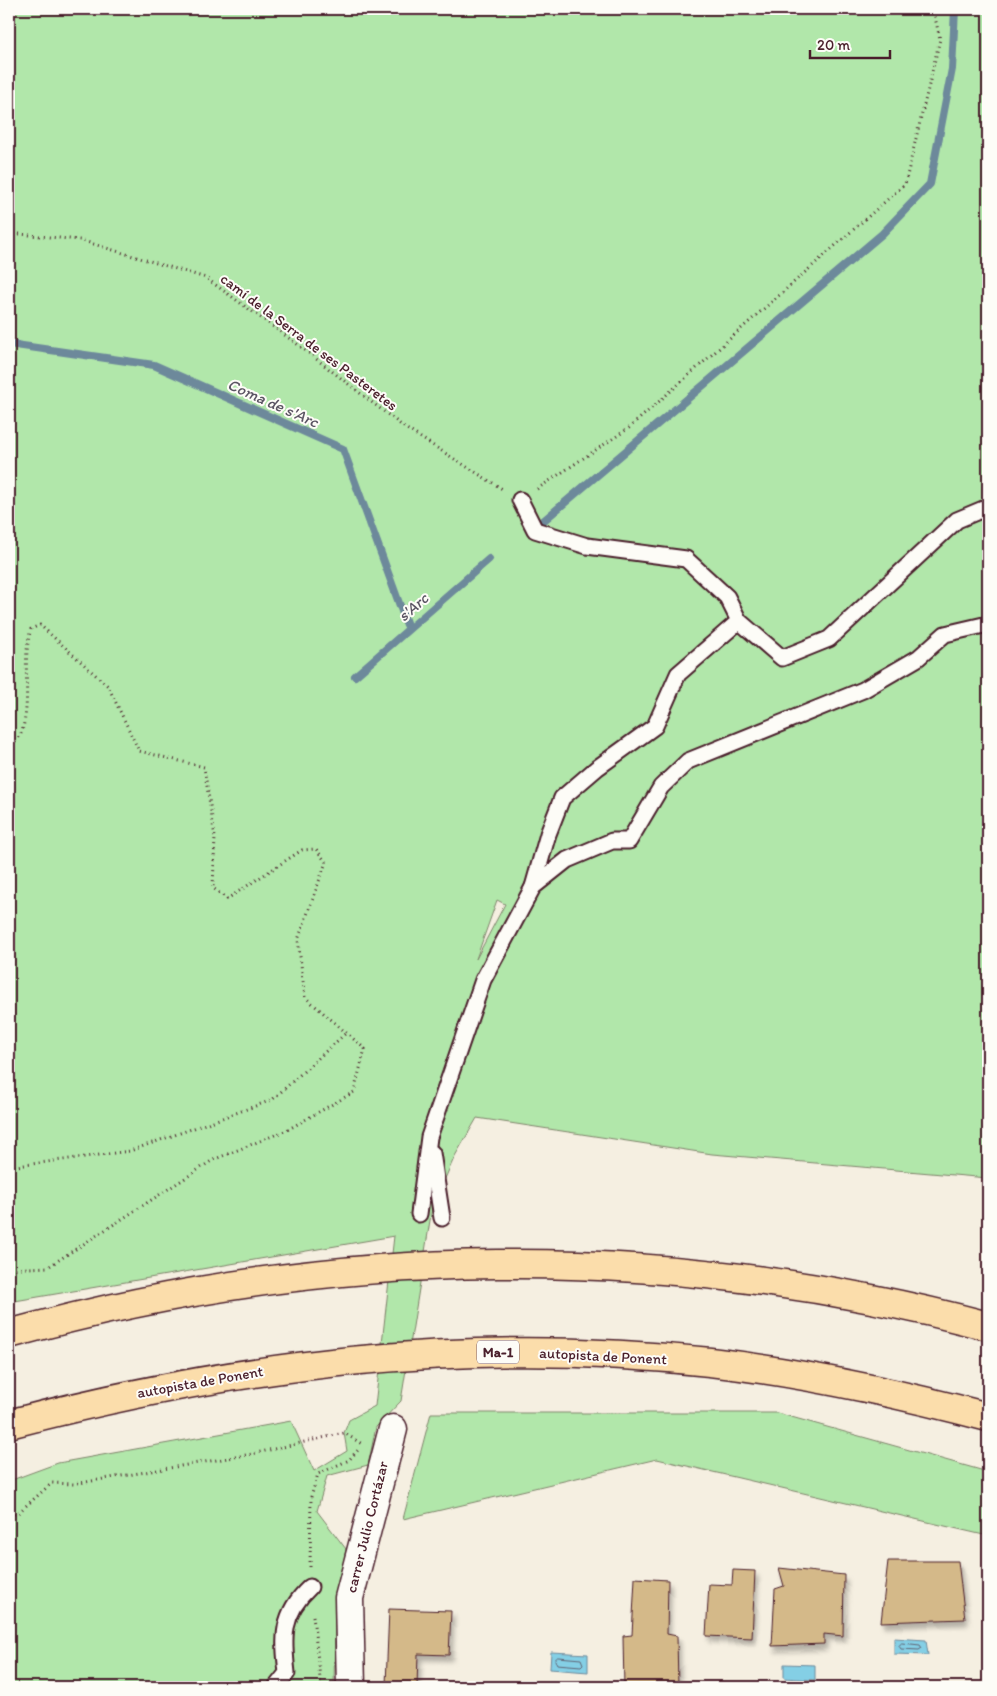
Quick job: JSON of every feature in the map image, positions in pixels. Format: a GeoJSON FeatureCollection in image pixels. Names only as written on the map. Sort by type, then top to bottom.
{"type":"FeatureCollection","features":[{"type":"Feature","properties":{"kind":"highway"},"geometry":{"type":"LineString","coordinates":[[9,1334],[150,1300],[295,1276],[376,1268],[514,1263],[587,1264],[732,1276],[876,1299],[988,1326]]}},
{"type":"Feature","properties":{"kind":"highway","name":"autopista de Ponent"},"geometry":{"type":"LineString","coordinates":[[9,1424],[139,1392],[271,1369],[422,1354],[494,1352],[628,1356],[710,1362],[849,1385],[988,1417]]}},
{"type":"Feature","properties":{"kind":"street","name":"carrer Julio Cortázar"},"geometry":{"type":"LineString","coordinates":[[351,1687],[349,1598],[393,1429]]}},
{"type":"Feature","properties":{"kind":"lane"},"geometry":{"type":"LineString","coordinates":[[520,500],[535,530],[587,546],[686,559],[727,597],[739,621],[782,658],[828,639],[957,520],[988,507]]}},
{"type":"Feature","properties":{"kind":"lane"},"geometry":{"type":"LineString","coordinates":[[419,1214],[429,1137],[482,980],[533,888],[548,834],[562,798],[597,768],[655,726],[678,674],[739,621]]}},
{"type":"Feature","properties":{"kind":"lane"},"geometry":{"type":"LineString","coordinates":[[533,888],[567,860],[612,841],[629,841],[661,786],[688,761],[864,690],[918,658],[945,634],[988,624]]}},
{"type":"Feature","properties":{"kind":"lane"},"geometry":{"type":"LineString","coordinates":[[429,1137],[442,1218]]}},
{"type":"Feature","properties":{"kind":"lane"},"geometry":{"type":"LineString","coordinates":[[276,1687],[287,1673],[283,1637],[288,1618],[300,1596],[310,1587]]}},
{"type":"Feature","properties":{"kind":"path"},"geometry":{"type":"LineString","coordinates":[[520,500],[630,428],[905,184],[940,39],[933,9]]}},
{"type":"Feature","properties":{"kind":"path","name":"camí de la Serra de ses Pasteretes"},"geometry":{"type":"LineString","coordinates":[[9,233],[80,240],[206,278],[297,344],[405,428],[520,500]]}},
{"type":"Feature","properties":{"kind":"path"},"geometry":{"type":"LineString","coordinates":[[9,750],[21,732],[28,698],[28,640],[31,629],[40,625],[108,686],[139,751],[204,767],[215,837],[213,888],[228,899],[302,850],[316,850],[326,862],[298,940],[305,997],[365,1049],[354,1092],[287,1130],[213,1160],[48,1267],[9,1269]]}},
{"type":"Feature","properties":{"kind":"path"},"geometry":{"type":"LineString","coordinates":[[9,1166],[130,1151],[272,1100],[346,1033]]}},
{"type":"Feature","properties":{"kind":"path"},"geometry":{"type":"LineString","coordinates":[[9,1516],[19,1512],[52,1483],[84,1483],[252,1454],[344,1433],[363,1445]]}},
{"type":"Feature","properties":{"kind":"path"},"geometry":{"type":"LineString","coordinates":[[321,1687],[310,1587],[310,1497],[318,1474],[348,1460],[363,1445],[366,1438]]}},
{"type":"Feature","properties":{"kind":"path"},"geometry":{"type":"LineString","coordinates":[[363,1445],[363,1452]]}},
{"type":"Feature","properties":{"kind":"green space"},"geometry":{"type":"Polygon","coordinates":[[[9,9],[988,9],[988,1178],[712,1154],[477,1118],[455,1156],[432,1208],[401,1401],[376,1427],[368,1465],[327,1476],[317,1511],[346,1549],[335,1610],[334,1687],[9,1687],[9,1481],[58,1463],[291,1421],[314,1471],[347,1451],[344,1433],[349,1420],[375,1406],[394,1236],[9,1302],[9,9]],[[497,900],[476,959],[505,904],[497,900]]]}},
{"type":"Feature","properties":{"kind":"green space"},"geometry":{"type":"Polygon","coordinates":[[[431,1413],[777,1413],[988,1472],[988,1536],[657,1459],[403,1519],[431,1413]]]}},
{"type":"Feature","properties":{"kind":"water"},"geometry":{"type":"Polygon","coordinates":[[[894,1638],[926,1640],[928,1655],[894,1654],[894,1638]]]}},
{"type":"Feature","properties":{"kind":"water"},"geometry":{"type":"Polygon","coordinates":[[[551,1652],[588,1654],[588,1672],[550,1669],[551,1652]]]}},
{"type":"Feature","properties":{"kind":"water"},"geometry":{"type":"Polygon","coordinates":[[[784,1664],[815,1665],[815,1680],[784,1678],[784,1664]]]}},
{"type":"Feature","properties":{"kind":"building"},"geometry":{"type":"Polygon","coordinates":[[[888,1561],[958,1561],[965,1619],[881,1622],[888,1561]]]}},
{"type":"Feature","properties":{"kind":"building"},"geometry":{"type":"Polygon","coordinates":[[[779,1568],[844,1575],[843,1636],[824,1634],[824,1644],[772,1646],[775,1589],[784,1586],[779,1568]]]}},
{"type":"Feature","properties":{"kind":"building"},"geometry":{"type":"Polygon","coordinates":[[[733,1570],[755,1571],[752,1638],[706,1636],[709,1584],[732,1585],[733,1570]]]}},
{"type":"Feature","properties":{"kind":"building"},"geometry":{"type":"Polygon","coordinates":[[[635,1578],[668,1580],[667,1634],[677,1636],[678,1687],[624,1687],[623,1636],[632,1635],[635,1578]]]}},
{"type":"Feature","properties":{"kind":"building"},"geometry":{"type":"Polygon","coordinates":[[[389,1609],[451,1611],[449,1655],[418,1654],[417,1686],[386,1685],[389,1609]]]}},
{"type":"Feature","properties":{"kind":"waterway"},"geometry":{"type":"LineString","coordinates":[[542,522],[882,234],[930,184],[952,69],[955,9]]}},
{"type":"Feature","properties":{"kind":"waterway","name":"Coma de s'Arc"},"geometry":{"type":"LineString","coordinates":[[9,344],[154,365],[343,449],[407,625]]}},
{"type":"Feature","properties":{"kind":"waterway","name":"s'Arc"},"geometry":{"type":"LineString","coordinates":[[355,676],[489,559]]}}]}
